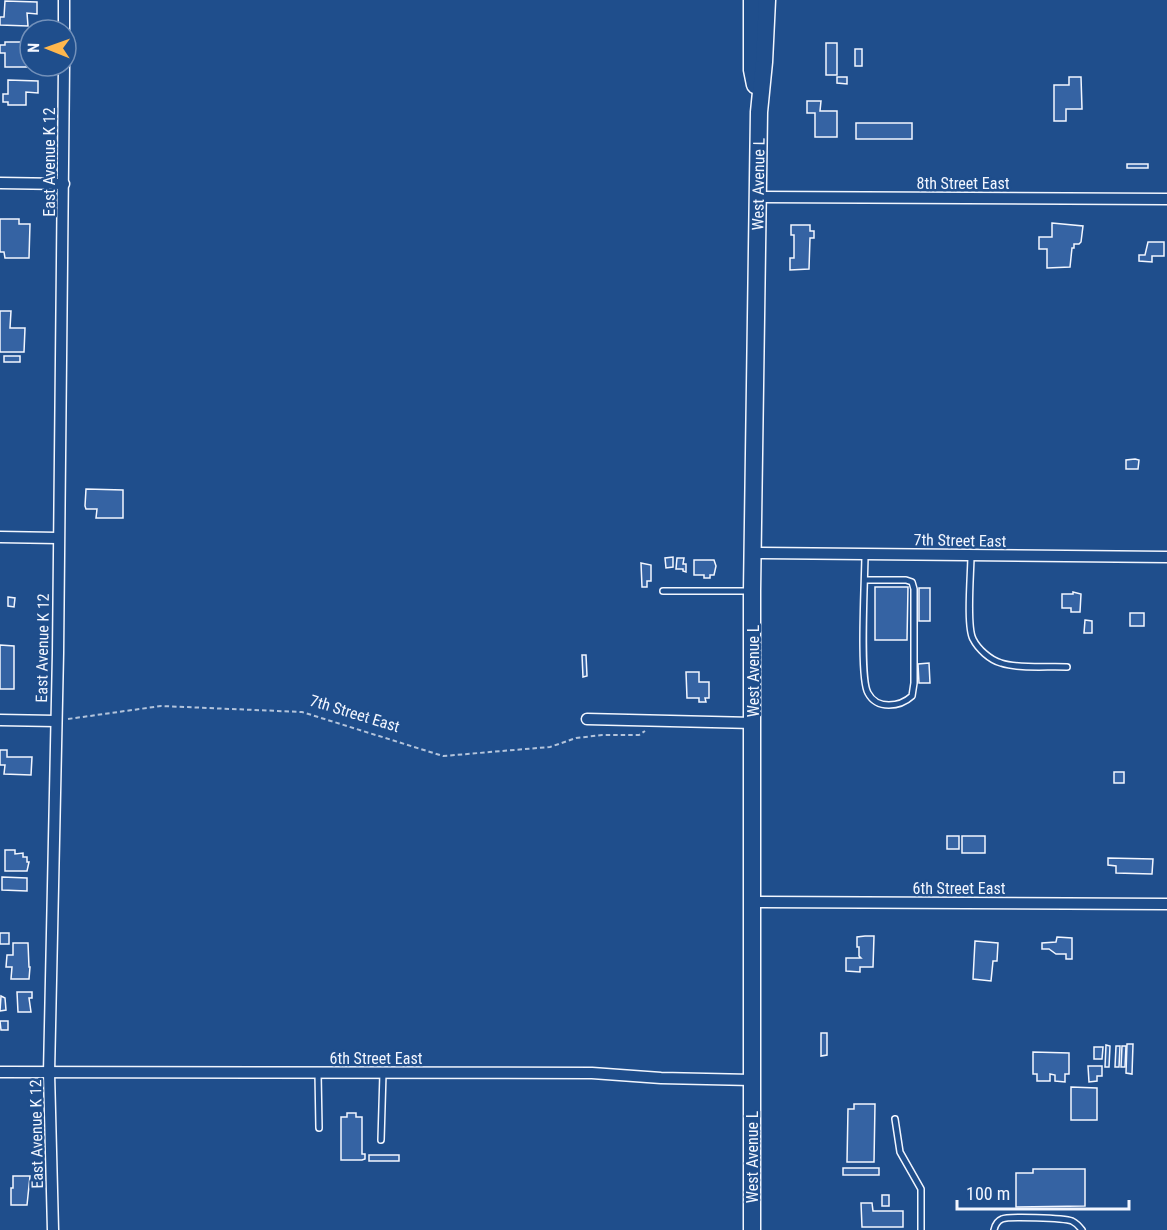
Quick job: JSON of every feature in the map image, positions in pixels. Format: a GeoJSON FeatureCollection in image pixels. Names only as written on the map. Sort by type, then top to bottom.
{"type":"FeatureCollection","features":[{"type":"Feature","properties":{"kind":"main road","name":"West Avenue L"},"geometry":{"type":"LineString","coordinates":[[752,0],[753,69],[759,112]]}},
{"type":"Feature","properties":{"kind":"main road","name":"West Avenue L"},"geometry":{"type":"LineString","coordinates":[[752,1230],[752,591],[759,112],[767,0]]}},
{"type":"Feature","properties":{"kind":"street"},"geometry":{"type":"LineString","coordinates":[[64,0],[64,18]]}},
{"type":"Feature","properties":{"kind":"street","name":"East Avenue K 12"},"geometry":{"type":"LineString","coordinates":[[53,1230],[49,1073],[64,78]]}},
{"type":"Feature","properties":{"kind":"street"},"geometry":{"type":"LineString","coordinates":[[0,183],[64,184]]}},
{"type":"Feature","properties":{"kind":"street","name":"8th Street East"},"geometry":{"type":"LineString","coordinates":[[759,196],[1167,199]]}},
{"type":"Feature","properties":{"kind":"street"},"geometry":{"type":"LineString","coordinates":[[0,537],[58,538]]}},
{"type":"Feature","properties":{"kind":"street","name":"7th Street East"},"geometry":{"type":"LineString","coordinates":[[753,553],[1167,557]]}},
{"type":"Feature","properties":{"kind":"street"},"geometry":{"type":"LineString","coordinates":[[587,719],[753,723]]}},
{"type":"Feature","properties":{"kind":"street"},"geometry":{"type":"LineString","coordinates":[[0,720],[56,721]]}},
{"type":"Feature","properties":{"kind":"street","name":"6th Street East"},"geometry":{"type":"LineString","coordinates":[[752,902],[1167,904]]}},
{"type":"Feature","properties":{"kind":"street","name":"6th Street East"},"geometry":{"type":"LineString","coordinates":[[0,1072],[592,1073],[661,1078],[752,1080]]}},
{"type":"Feature","properties":{"kind":"lane"},"geometry":{"type":"LineString","coordinates":[[865,554],[864,671],[867,693],[874,701],[884,704],[905,703],[912,696],[914,683],[914,589],[912,582],[865,580]]}},
{"type":"Feature","properties":{"kind":"lane"},"geometry":{"type":"LineString","coordinates":[[971,555],[972,638],[982,652],[1001,663],[1067,667]]}},
{"type":"Feature","properties":{"kind":"lane"},"geometry":{"type":"LineString","coordinates":[[663,591],[752,591]]}},
{"type":"Feature","properties":{"kind":"lane"},"geometry":{"type":"LineString","coordinates":[[318,1073],[319,1128]]}},
{"type":"Feature","properties":{"kind":"lane"},"geometry":{"type":"LineString","coordinates":[[381,1140],[383,1073]]}},
{"type":"Feature","properties":{"kind":"lane"},"geometry":{"type":"LineString","coordinates":[[895,1119],[900,1152],[921,1189],[921,1230]]}},
{"type":"Feature","properties":{"kind":"lane"},"geometry":{"type":"LineString","coordinates":[[994,1230],[996,1223],[1003,1218],[1014,1216],[1064,1219],[1074,1222],[1082,1230]]}},
{"type":"Feature","properties":{"kind":"path","name":"7th Street East"},"geometry":{"type":"LineString","coordinates":[[56,721],[161,706],[302,712],[443,756],[550,747],[576,738],[602,735],[639,735],[658,720]]}},
{"type":"Feature","properties":{"kind":"building"},"geometry":{"type":"Polygon","coordinates":[[[5,1],[37,2],[37,14],[27,13],[27,18],[18,18],[18,26],[0,25],[0,17],[4,17],[5,1]]]}},
{"type":"Feature","properties":{"kind":"building"},"geometry":{"type":"Polygon","coordinates":[[[5,42],[18,42],[18,67],[5,67],[5,53],[0,53],[0,45],[5,45],[5,42]]]}},
{"type":"Feature","properties":{"kind":"building"},"geometry":{"type":"Polygon","coordinates":[[[826,43],[837,43],[837,75],[826,75],[826,43]]]}},
{"type":"Feature","properties":{"kind":"building"},"geometry":{"type":"Polygon","coordinates":[[[855,49],[862,49],[862,66],[855,66],[855,49]]]}},
{"type":"Feature","properties":{"kind":"building"},"geometry":{"type":"Polygon","coordinates":[[[837,77],[847,77],[847,84],[837,83],[837,77]]]}},
{"type":"Feature","properties":{"kind":"building"},"geometry":{"type":"Polygon","coordinates":[[[1069,77],[1081,77],[1082,109],[1066,109],[1066,121],[1054,121],[1054,85],[1069,85],[1069,77]]]}},
{"type":"Feature","properties":{"kind":"building"},"geometry":{"type":"Polygon","coordinates":[[[8,80],[38,81],[38,93],[26,92],[26,105],[8,105],[8,102],[3,102],[3,94],[8,94],[8,80]]]}},
{"type":"Feature","properties":{"kind":"building"},"geometry":{"type":"Polygon","coordinates":[[[807,101],[821,101],[820,111],[837,111],[837,137],[815,137],[815,113],[807,113],[807,101]]]}},
{"type":"Feature","properties":{"kind":"building"},"geometry":{"type":"Polygon","coordinates":[[[856,123],[912,123],[912,139],[856,139],[856,123]]]}},
{"type":"Feature","properties":{"kind":"building"},"geometry":{"type":"Polygon","coordinates":[[[1127,164],[1148,164],[1148,168],[1127,168],[1127,164]]]}},
{"type":"Feature","properties":{"kind":"building"},"geometry":{"type":"Polygon","coordinates":[[[0,219],[19,219],[19,224],[30,224],[29,258],[5,258],[4,252],[0,252],[0,219]]]}},
{"type":"Feature","properties":{"kind":"building"},"geometry":{"type":"Polygon","coordinates":[[[1052,223],[1083,226],[1081,242],[1074,244],[1072,248],[1070,267],[1047,268],[1047,249],[1039,249],[1039,237],[1052,237],[1052,223]]]}},
{"type":"Feature","properties":{"kind":"building"},"geometry":{"type":"Polygon","coordinates":[[[791,225],[810,225],[810,231],[814,231],[814,238],[810,238],[809,269],[790,270],[790,258],[794,258],[794,235],[791,235],[791,225]]]}},
{"type":"Feature","properties":{"kind":"building"},"geometry":{"type":"Polygon","coordinates":[[[1148,242],[1164,242],[1164,256],[1152,256],[1152,262],[1139,261],[1139,255],[1145,255],[1148,242]]]}},
{"type":"Feature","properties":{"kind":"building"},"geometry":{"type":"Polygon","coordinates":[[[0,311],[11,311],[10,328],[25,328],[24,352],[0,352],[0,311]]]}},
{"type":"Feature","properties":{"kind":"building"},"geometry":{"type":"Polygon","coordinates":[[[4,356],[20,356],[20,362],[4,362],[4,356]]]}},
{"type":"Feature","properties":{"kind":"building"},"geometry":{"type":"Polygon","coordinates":[[[1126,460],[1139,460],[1138,469],[1126,469],[1126,460]]]}},
{"type":"Feature","properties":{"kind":"building"},"geometry":{"type":"Polygon","coordinates":[[[86,489],[123,490],[123,518],[96,518],[97,509],[86,509],[86,489]]]}},
{"type":"Feature","properties":{"kind":"building"},"geometry":{"type":"Polygon","coordinates":[[[673,557],[673,567],[666,568],[665,558],[673,557]]]}},
{"type":"Feature","properties":{"kind":"building"},"geometry":{"type":"Polygon","coordinates":[[[677,558],[684,558],[683,564],[686,564],[686,572],[683,569],[676,569],[677,558]]]}},
{"type":"Feature","properties":{"kind":"building"},"geometry":{"type":"Polygon","coordinates":[[[694,560],[714,560],[716,566],[714,575],[704,578],[704,575],[694,575],[694,560]]]}},
{"type":"Feature","properties":{"kind":"building"},"geometry":{"type":"Polygon","coordinates":[[[641,563],[651,565],[651,581],[647,581],[647,587],[642,587],[641,563]]]}},
{"type":"Feature","properties":{"kind":"building"},"geometry":{"type":"Polygon","coordinates":[[[875,587],[908,587],[907,640],[875,640],[875,587]]]}},
{"type":"Feature","properties":{"kind":"building"},"geometry":{"type":"Polygon","coordinates":[[[919,588],[930,588],[930,621],[919,621],[919,588]]]}},
{"type":"Feature","properties":{"kind":"building"},"geometry":{"type":"Polygon","coordinates":[[[1073,592],[1081,594],[1080,612],[1071,612],[1071,608],[1062,608],[1062,594],[1073,594],[1073,592]]]}},
{"type":"Feature","properties":{"kind":"building"},"geometry":{"type":"Polygon","coordinates":[[[8,597],[15,598],[14,607],[8,606],[8,597]]]}},
{"type":"Feature","properties":{"kind":"building"},"geometry":{"type":"Polygon","coordinates":[[[1130,613],[1144,613],[1144,626],[1130,626],[1130,613]]]}},
{"type":"Feature","properties":{"kind":"building"},"geometry":{"type":"Polygon","coordinates":[[[1085,620],[1092,621],[1092,633],[1084,633],[1085,620]]]}},
{"type":"Feature","properties":{"kind":"building"},"geometry":{"type":"Polygon","coordinates":[[[0,645],[14,646],[14,689],[0,689],[0,645]]]}},
{"type":"Feature","properties":{"kind":"building"},"geometry":{"type":"Polygon","coordinates":[[[582,655],[586,655],[587,676],[583,677],[582,655]]]}},
{"type":"Feature","properties":{"kind":"building"},"geometry":{"type":"Polygon","coordinates":[[[929,663],[930,683],[919,683],[918,664],[929,663]]]}},
{"type":"Feature","properties":{"kind":"building"},"geometry":{"type":"Polygon","coordinates":[[[686,672],[699,672],[699,682],[709,682],[709,698],[705,698],[706,702],[699,702],[699,698],[687,698],[686,672]]]}},
{"type":"Feature","properties":{"kind":"building"},"geometry":{"type":"Polygon","coordinates":[[[0,750],[7,750],[7,757],[32,757],[31,775],[4,774],[5,765],[0,765],[0,750]]]}},
{"type":"Feature","properties":{"kind":"building"},"geometry":{"type":"Polygon","coordinates":[[[1114,772],[1124,772],[1124,783],[1114,783],[1114,772]]]}},
{"type":"Feature","properties":{"kind":"building"},"geometry":{"type":"Polygon","coordinates":[[[947,836],[959,836],[959,849],[947,849],[947,836]]]}},
{"type":"Feature","properties":{"kind":"building"},"geometry":{"type":"Polygon","coordinates":[[[962,836],[985,836],[985,853],[962,853],[962,836]]]}},
{"type":"Feature","properties":{"kind":"building"},"geometry":{"type":"Polygon","coordinates":[[[5,850],[15,850],[15,854],[23,853],[23,857],[27,857],[27,862],[29,862],[27,871],[5,871],[5,850]]]}},
{"type":"Feature","properties":{"kind":"building"},"geometry":{"type":"Polygon","coordinates":[[[1108,858],[1153,859],[1152,874],[1116,873],[1116,866],[1108,865],[1108,858]]]}},
{"type":"Feature","properties":{"kind":"building"},"geometry":{"type":"Polygon","coordinates":[[[2,877],[27,878],[27,891],[2,890],[2,877]]]}},
{"type":"Feature","properties":{"kind":"building"},"geometry":{"type":"Polygon","coordinates":[[[0,933],[9,933],[9,944],[0,944],[0,933]]]}},
{"type":"Feature","properties":{"kind":"building"},"geometry":{"type":"Polygon","coordinates":[[[874,936],[873,967],[860,967],[860,972],[846,971],[846,958],[861,958],[859,947],[857,947],[857,937],[874,936]]]}},
{"type":"Feature","properties":{"kind":"building"},"geometry":{"type":"Polygon","coordinates":[[[1057,937],[1072,938],[1072,959],[1066,959],[1066,954],[1056,954],[1049,949],[1042,949],[1042,943],[1056,942],[1057,937]]]}},
{"type":"Feature","properties":{"kind":"building"},"geometry":{"type":"Polygon","coordinates":[[[975,941],[998,943],[997,961],[993,961],[991,981],[973,979],[975,941]]]}},
{"type":"Feature","properties":{"kind":"building"},"geometry":{"type":"Polygon","coordinates":[[[13,943],[28,943],[29,979],[11,979],[12,967],[6,967],[7,955],[13,955],[13,943]]]}},
{"type":"Feature","properties":{"kind":"building"},"geometry":{"type":"Polygon","coordinates":[[[17,992],[32,992],[32,998],[29,998],[31,1012],[18,1012],[17,992]]]}},
{"type":"Feature","properties":{"kind":"building"},"geometry":{"type":"Polygon","coordinates":[[[1,996],[5,998],[6,1010],[0,1011],[1,996]]]}},
{"type":"Feature","properties":{"kind":"building"},"geometry":{"type":"Polygon","coordinates":[[[0,1021],[8,1021],[8,1030],[1,1030],[0,1021]]]}},
{"type":"Feature","properties":{"kind":"building"},"geometry":{"type":"Polygon","coordinates":[[[821,1033],[827,1033],[827,1055],[821,1056],[821,1033]]]}},
{"type":"Feature","properties":{"kind":"building"},"geometry":{"type":"Polygon","coordinates":[[[1127,1044],[1133,1044],[1132,1074],[1126,1073],[1127,1044]]]}},
{"type":"Feature","properties":{"kind":"building"},"geometry":{"type":"Polygon","coordinates":[[[1106,1045],[1110,1046],[1109,1067],[1105,1067],[1106,1045]]]}},
{"type":"Feature","properties":{"kind":"building"},"geometry":{"type":"Polygon","coordinates":[[[1116,1046],[1120,1046],[1119,1067],[1115,1067],[1116,1046]]]}},
{"type":"Feature","properties":{"kind":"building"},"geometry":{"type":"Polygon","coordinates":[[[1122,1046],[1126,1046],[1125,1067],[1121,1067],[1122,1046]]]}},
{"type":"Feature","properties":{"kind":"building"},"geometry":{"type":"Polygon","coordinates":[[[1094,1047],[1103,1047],[1102,1059],[1094,1059],[1094,1047]]]}},
{"type":"Feature","properties":{"kind":"building"},"geometry":{"type":"Polygon","coordinates":[[[1033,1052],[1069,1053],[1069,1074],[1065,1074],[1065,1082],[1055,1081],[1055,1075],[1050,1074],[1050,1081],[1037,1081],[1037,1074],[1033,1074],[1033,1052]]]}},
{"type":"Feature","properties":{"kind":"building"},"geometry":{"type":"Polygon","coordinates":[[[1088,1066],[1102,1066],[1102,1076],[1097,1076],[1097,1081],[1089,1082],[1088,1066]]]}},
{"type":"Feature","properties":{"kind":"building"},"geometry":{"type":"Polygon","coordinates":[[[1071,1087],[1097,1088],[1097,1120],[1071,1120],[1071,1087]]]}},
{"type":"Feature","properties":{"kind":"building"},"geometry":{"type":"Polygon","coordinates":[[[854,1104],[875,1104],[874,1162],[847,1162],[848,1109],[854,1109],[854,1104]]]}},
{"type":"Feature","properties":{"kind":"building"},"geometry":{"type":"Polygon","coordinates":[[[347,1113],[356,1113],[356,1117],[362,1117],[362,1154],[365,1154],[365,1159],[341,1160],[341,1117],[347,1117],[347,1113]]]}},
{"type":"Feature","properties":{"kind":"building"},"geometry":{"type":"Polygon","coordinates":[[[369,1155],[399,1155],[399,1161],[369,1161],[369,1155]]]}},
{"type":"Feature","properties":{"kind":"building"},"geometry":{"type":"Polygon","coordinates":[[[843,1168],[879,1168],[879,1175],[843,1175],[843,1168]]]}},
{"type":"Feature","properties":{"kind":"building"},"geometry":{"type":"Polygon","coordinates":[[[1033,1169],[1085,1169],[1085,1206],[1016,1207],[1016,1173],[1033,1173],[1033,1169]]]}},
{"type":"Feature","properties":{"kind":"building"},"geometry":{"type":"Polygon","coordinates":[[[13,1176],[30,1176],[27,1205],[11,1205],[13,1176]]]}},
{"type":"Feature","properties":{"kind":"building"},"geometry":{"type":"Polygon","coordinates":[[[882,1195],[889,1195],[889,1206],[882,1206],[882,1195]]]}},
{"type":"Feature","properties":{"kind":"building"},"geometry":{"type":"Polygon","coordinates":[[[861,1203],[872,1203],[873,1211],[903,1211],[903,1227],[862,1227],[861,1203]]]}}]}
